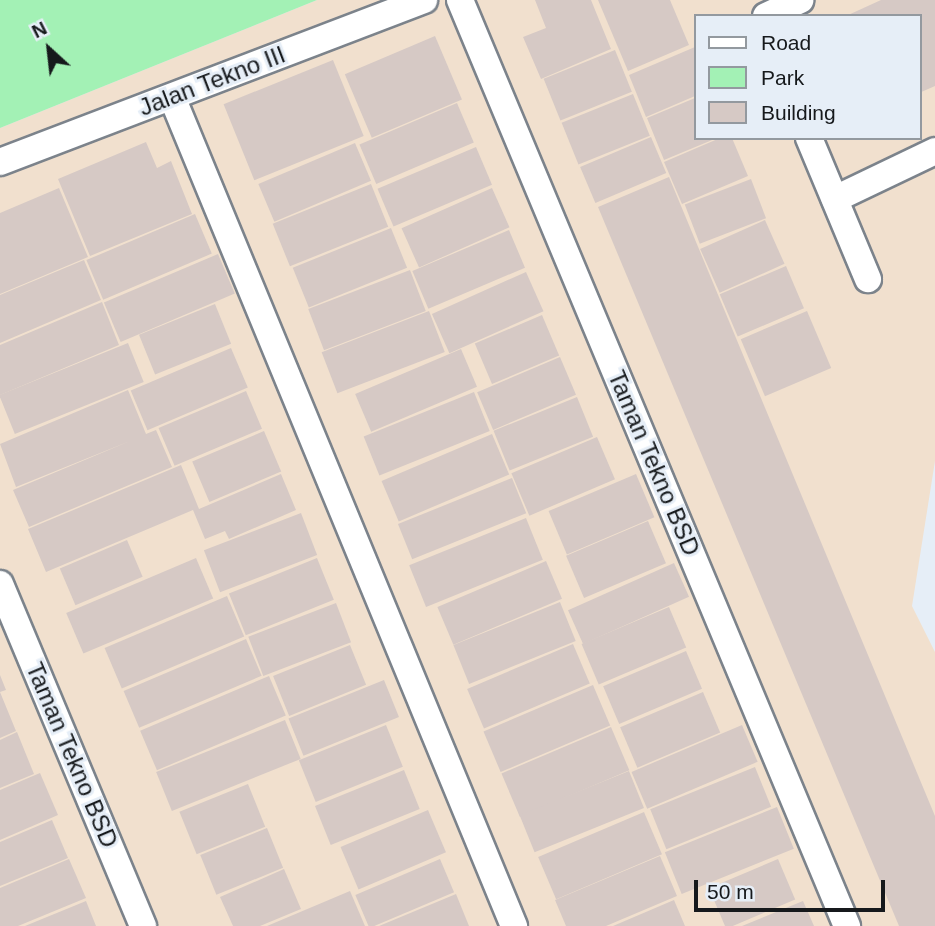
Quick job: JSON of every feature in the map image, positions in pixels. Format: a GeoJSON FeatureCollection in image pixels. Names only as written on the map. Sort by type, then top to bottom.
{"type":"FeatureCollection","features":[{"type":"Feature","properties":{"kind":"lane","name":"Jalan Tekno III"},"geometry":{"type":"LineString","coordinates":[[0,162],[424,0]]}},
{"type":"Feature","properties":{"kind":"lane","name":"Taman Tekno BSD"},"geometry":{"type":"LineString","coordinates":[[460,0],[847,926]]}},
{"type":"Feature","properties":{"kind":"lane"},"geometry":{"type":"LineString","coordinates":[[770,14],[801,0]]}},
{"type":"Feature","properties":{"kind":"lane"},"geometry":{"type":"LineString","coordinates":[[172,97],[514,926]]}},
{"type":"Feature","properties":{"kind":"lane"},"geometry":{"type":"LineString","coordinates":[[810,140],[868,279]]}},
{"type":"Feature","properties":{"kind":"lane"},"geometry":{"type":"LineString","coordinates":[[835,199],[935,151]]}},
{"type":"Feature","properties":{"kind":"lane","name":"Taman Tekno BSD"},"geometry":{"type":"LineString","coordinates":[[0,584],[143,926]]}},
{"type":"Feature","properties":{"kind":"shaded area"},"geometry":{"type":"Polygon","coordinates":[[[317,0],[935,0],[935,461],[912,606],[935,652],[935,926],[0,926],[0,128],[317,0]]]}},
{"type":"Feature","properties":{"kind":"green space"},"geometry":{"type":"Polygon","coordinates":[[[0,0],[317,0],[0,128],[0,0]]]}},
{"type":"Feature","properties":{"kind":"building"},"geometry":{"type":"Polygon","coordinates":[[[535,0],[591,0],[611,49],[541,79],[523,37],[546,28],[535,0]]]}},
{"type":"Feature","properties":{"kind":"building"},"geometry":{"type":"Polygon","coordinates":[[[598,0],[670,0],[689,45],[628,71],[598,0]]]}},
{"type":"Feature","properties":{"kind":"building"},"geometry":{"type":"Polygon","coordinates":[[[881,0],[935,0],[935,86],[921,92],[921,14],[850,14],[881,0]]]}},
{"type":"Feature","properties":{"kind":"building"},"geometry":{"type":"Polygon","coordinates":[[[435,36],[462,100],[372,138],[345,74],[435,36]]]}},
{"type":"Feature","properties":{"kind":"building"},"geometry":{"type":"Polygon","coordinates":[[[694,47],[694,96],[646,117],[629,75],[694,47]]]}},
{"type":"Feature","properties":{"kind":"building"},"geometry":{"type":"Polygon","coordinates":[[[615,50],[632,92],[560,121],[544,79],[615,50]]]}},
{"type":"Feature","properties":{"kind":"building"},"geometry":{"type":"Polygon","coordinates":[[[333,60],[364,136],[254,180],[224,104],[333,60]]]}},
{"type":"Feature","properties":{"kind":"building"},"geometry":{"type":"Polygon","coordinates":[[[633,94],[650,136],[578,165],[562,123],[633,94]]]}},
{"type":"Feature","properties":{"kind":"building"},"geometry":{"type":"Polygon","coordinates":[[[694,98],[694,140],[712,140],[664,160],[647,118],[694,98]]]}},
{"type":"Feature","properties":{"kind":"building"},"geometry":{"type":"Polygon","coordinates":[[[457,103],[474,143],[376,184],[359,144],[457,103]]]}},
{"type":"Feature","properties":{"kind":"building"},"geometry":{"type":"Polygon","coordinates":[[[651,137],[666,173],[595,203],[580,167],[651,137]]]}},
{"type":"Feature","properties":{"kind":"building"},"geometry":{"type":"Polygon","coordinates":[[[715,140],[733,140],[748,176],[682,204],[664,162],[715,140]]]}},
{"type":"Feature","properties":{"kind":"building"},"geometry":{"type":"Polygon","coordinates":[[[146,142],[157,168],[171,161],[192,214],[90,256],[58,179],[146,142]]]}},
{"type":"Feature","properties":{"kind":"building"},"geometry":{"type":"Polygon","coordinates":[[[355,143],[371,181],[274,222],[258,184],[355,143]]]}},
{"type":"Feature","properties":{"kind":"building"},"geometry":{"type":"Polygon","coordinates":[[[476,147],[492,185],[394,227],[378,189],[476,147]]]}},
{"type":"Feature","properties":{"kind":"building"},"geometry":{"type":"Polygon","coordinates":[[[669,177],[935,816],[935,926],[899,926],[598,207],[669,177]]]}},
{"type":"Feature","properties":{"kind":"building"},"geometry":{"type":"Polygon","coordinates":[[[751,179],[766,218],[700,244],[685,204],[751,179]]]}},
{"type":"Feature","properties":{"kind":"building"},"geometry":{"type":"Polygon","coordinates":[[[371,184],[388,227],[290,266],[273,224],[371,184]]]}},
{"type":"Feature","properties":{"kind":"building"},"geometry":{"type":"Polygon","coordinates":[[[59,188],[88,257],[0,294],[0,213],[59,188]]]}},
{"type":"Feature","properties":{"kind":"building"},"geometry":{"type":"Polygon","coordinates":[[[492,188],[509,227],[419,268],[402,228],[492,188]]]}},
{"type":"Feature","properties":{"kind":"building"},"geometry":{"type":"Polygon","coordinates":[[[195,214],[212,254],[103,300],[86,260],[195,214]]]}},
{"type":"Feature","properties":{"kind":"building"},"geometry":{"type":"Polygon","coordinates":[[[765,220],[785,264],[720,293],[700,249],[765,220]]]}},
{"type":"Feature","properties":{"kind":"building"},"geometry":{"type":"Polygon","coordinates":[[[391,228],[407,268],[309,308],[293,268],[391,228]]]}},
{"type":"Feature","properties":{"kind":"building"},"geometry":{"type":"Polygon","coordinates":[[[509,230],[525,268],[428,309],[412,271],[509,230]]]}},
{"type":"Feature","properties":{"kind":"building"},"geometry":{"type":"Polygon","coordinates":[[[218,254],[235,294],[121,342],[104,302],[218,254]]]}},
{"type":"Feature","properties":{"kind":"building"},"geometry":{"type":"Polygon","coordinates":[[[84,260],[101,300],[0,343],[0,295],[84,260]]]}},
{"type":"Feature","properties":{"kind":"building"},"geometry":{"type":"Polygon","coordinates":[[[786,266],[804,308],[738,336],[720,294],[786,266]]]}},
{"type":"Feature","properties":{"kind":"building"},"geometry":{"type":"Polygon","coordinates":[[[410,270],[426,311],[324,350],[308,309],[410,270]]]}},
{"type":"Feature","properties":{"kind":"building"},"geometry":{"type":"Polygon","coordinates":[[[526,272],[543,311],[449,353],[432,314],[526,272]]]}},
{"type":"Feature","properties":{"kind":"building"},"geometry":{"type":"Polygon","coordinates":[[[102,302],[119,345],[0,395],[0,345],[102,302]]]}},
{"type":"Feature","properties":{"kind":"building"},"geometry":{"type":"Polygon","coordinates":[[[215,304],[231,344],[155,375],[139,335],[215,304]]]}},
{"type":"Feature","properties":{"kind":"building"},"geometry":{"type":"Polygon","coordinates":[[[429,311],[445,352],[337,393],[322,352],[429,311]]]}},
{"type":"Feature","properties":{"kind":"building"},"geometry":{"type":"Polygon","coordinates":[[[807,311],[831,368],[765,396],[741,339],[807,311]]]}},
{"type":"Feature","properties":{"kind":"building"},"geometry":{"type":"Polygon","coordinates":[[[542,315],[559,356],[492,384],[475,344],[542,315]]]}},
{"type":"Feature","properties":{"kind":"building"},"geometry":{"type":"Polygon","coordinates":[[[128,343],[144,382],[15,434],[0,395],[128,343]]]}},
{"type":"Feature","properties":{"kind":"building"},"geometry":{"type":"Polygon","coordinates":[[[231,348],[248,388],[147,430],[131,391],[231,348]]]}},
{"type":"Feature","properties":{"kind":"building"},"geometry":{"type":"Polygon","coordinates":[[[461,349],[477,387],[371,432],[355,394],[461,349]]]}},
{"type":"Feature","properties":{"kind":"building"},"geometry":{"type":"Polygon","coordinates":[[[560,357],[576,395],[493,430],[477,392],[560,357]]]}},
{"type":"Feature","properties":{"kind":"building"},"geometry":{"type":"Polygon","coordinates":[[[128,390],[146,434],[156,430],[172,467],[29,527],[13,490],[130,441],[16,487],[0,444],[128,390]]]}},
{"type":"Feature","properties":{"kind":"building"},"geometry":{"type":"Polygon","coordinates":[[[246,391],[262,429],[175,466],[159,428],[246,391]]]}},
{"type":"Feature","properties":{"kind":"building"},"geometry":{"type":"Polygon","coordinates":[[[474,392],[490,431],[379,476],[364,437],[474,392]]]}},
{"type":"Feature","properties":{"kind":"building"},"geometry":{"type":"Polygon","coordinates":[[[577,397],[593,437],[510,471],[494,431],[577,397]]]}},
{"type":"Feature","properties":{"kind":"building"},"geometry":{"type":"Polygon","coordinates":[[[264,431],[281,472],[209,502],[192,461],[264,431]]]}},
{"type":"Feature","properties":{"kind":"building"},"geometry":{"type":"Polygon","coordinates":[[[492,434],[509,475],[399,521],[382,481],[492,434]]]}},
{"type":"Feature","properties":{"kind":"building"},"geometry":{"type":"Polygon","coordinates":[[[597,437],[615,479],[529,516],[511,473],[597,437]]]}},
{"type":"Feature","properties":{"kind":"building"},"geometry":{"type":"Polygon","coordinates":[[[181,465],[199,509],[281,474],[296,510],[229,539],[225,531],[205,539],[193,510],[46,572],[28,529],[181,465]]]}},
{"type":"Feature","properties":{"kind":"building"},"geometry":{"type":"Polygon","coordinates":[[[636,474],[654,517],[567,554],[549,511],[636,474]]]}},
{"type":"Feature","properties":{"kind":"building"},"geometry":{"type":"Polygon","coordinates":[[[512,478],[526,513],[412,559],[398,524],[512,478]]]}},
{"type":"Feature","properties":{"kind":"building"},"geometry":{"type":"Polygon","coordinates":[[[301,513],[317,555],[220,592],[204,550],[301,513]]]}},
{"type":"Feature","properties":{"kind":"building"},"geometry":{"type":"Polygon","coordinates":[[[526,518],[543,560],[426,607],[409,565],[526,518]]]}},
{"type":"Feature","properties":{"kind":"building"},"geometry":{"type":"Polygon","coordinates":[[[648,521],[666,563],[584,598],[566,556],[648,521]]]}},
{"type":"Feature","properties":{"kind":"building"},"geometry":{"type":"Polygon","coordinates":[[[127,540],[143,577],[75,605],[60,569],[127,540]]]}},
{"type":"Feature","properties":{"kind":"building"},"geometry":{"type":"Polygon","coordinates":[[[196,558],[213,599],[83,654],[66,613],[196,558]]]}},
{"type":"Feature","properties":{"kind":"building"},"geometry":{"type":"Polygon","coordinates":[[[317,558],[334,600],[246,635],[229,594],[317,558]]]}},
{"type":"Feature","properties":{"kind":"building"},"geometry":{"type":"Polygon","coordinates":[[[546,561],[562,599],[453,645],[437,607],[546,561]]]}},
{"type":"Feature","properties":{"kind":"building"},"geometry":{"type":"Polygon","coordinates":[[[674,563],[689,597],[583,644],[568,610],[674,563]]]}},
{"type":"Feature","properties":{"kind":"building"},"geometry":{"type":"Polygon","coordinates":[[[227,596],[244,637],[122,688],[105,648],[227,596]]]}},
{"type":"Feature","properties":{"kind":"building"},"geometry":{"type":"Polygon","coordinates":[[[560,602],[576,641],[469,684],[453,645],[560,602]]]}},
{"type":"Feature","properties":{"kind":"building"},"geometry":{"type":"Polygon","coordinates":[[[336,603],[351,642],[263,676],[248,637],[336,603]]]}},
{"type":"Feature","properties":{"kind":"building"},"geometry":{"type":"Polygon","coordinates":[[[669,607],[686,648],[599,685],[582,644],[669,607]]]}},
{"type":"Feature","properties":{"kind":"building"},"geometry":{"type":"Polygon","coordinates":[[[246,639],[262,676],[139,728],[124,691],[246,639]]]}},
{"type":"Feature","properties":{"kind":"building"},"geometry":{"type":"Polygon","coordinates":[[[573,644],[590,684],[484,729],[467,689],[573,644]]]}},
{"type":"Feature","properties":{"kind":"building"},"geometry":{"type":"Polygon","coordinates":[[[350,645],[366,685],[289,716],[273,676],[350,645]]]}},
{"type":"Feature","properties":{"kind":"building"},"geometry":{"type":"Polygon","coordinates":[[[686,651],[702,689],[619,724],[603,686],[686,651]]]}},
{"type":"Feature","properties":{"kind":"building"},"geometry":{"type":"Polygon","coordinates":[[[0,675],[6,690],[0,692],[0,675]]]}},
{"type":"Feature","properties":{"kind":"building"},"geometry":{"type":"Polygon","coordinates":[[[269,676],[286,716],[157,770],[140,731],[269,676]]]}},
{"type":"Feature","properties":{"kind":"building"},"geometry":{"type":"Polygon","coordinates":[[[384,680],[399,717],[303,756],[289,719],[384,680]]]}},
{"type":"Feature","properties":{"kind":"building"},"geometry":{"type":"Polygon","coordinates":[[[593,685],[610,726],[501,772],[483,731],[593,685]]]}},
{"type":"Feature","properties":{"kind":"building"},"geometry":{"type":"Polygon","coordinates":[[[0,692],[16,731],[0,738],[0,692]]]}},
{"type":"Feature","properties":{"kind":"building"},"geometry":{"type":"Polygon","coordinates":[[[703,692],[720,733],[637,768],[620,727],[703,692]]]}},
{"type":"Feature","properties":{"kind":"building"},"geometry":{"type":"Polygon","coordinates":[[[285,720],[301,759],[172,811],[156,772],[285,720]]]}},
{"type":"Feature","properties":{"kind":"building"},"geometry":{"type":"Polygon","coordinates":[[[386,725],[403,767],[316,802],[299,760],[386,725]]]}},
{"type":"Feature","properties":{"kind":"building"},"geometry":{"type":"Polygon","coordinates":[[[742,725],[758,762],[647,809],[632,772],[742,725]]]}},
{"type":"Feature","properties":{"kind":"building"},"geometry":{"type":"Polygon","coordinates":[[[611,727],[629,770],[520,817],[501,773],[611,727]]]}},
{"type":"Feature","properties":{"kind":"building"},"geometry":{"type":"Polygon","coordinates":[[[17,732],[34,774],[0,788],[0,740],[17,732]]]}},
{"type":"Feature","properties":{"kind":"building"},"geometry":{"type":"Polygon","coordinates":[[[755,767],[771,807],[666,849],[650,809],[755,767]]]}},
{"type":"Feature","properties":{"kind":"building"},"geometry":{"type":"Polygon","coordinates":[[[404,770],[420,809],[331,845],[315,806],[404,770]]]}},
{"type":"Feature","properties":{"kind":"building"},"geometry":{"type":"Polygon","coordinates":[[[629,771],[644,808],[535,852],[520,815],[629,771]]]}},
{"type":"Feature","properties":{"kind":"building"},"geometry":{"type":"Polygon","coordinates":[[[40,773],[58,815],[0,840],[0,790],[40,773]]]}},
{"type":"Feature","properties":{"kind":"building"},"geometry":{"type":"Polygon","coordinates":[[[248,784],[265,827],[197,854],[179,812],[248,784]]]}},
{"type":"Feature","properties":{"kind":"building"},"geometry":{"type":"Polygon","coordinates":[[[777,807],[794,849],[682,894],[665,852],[777,807]]]}},
{"type":"Feature","properties":{"kind":"building"},"geometry":{"type":"Polygon","coordinates":[[[428,810],[446,852],[359,889],[341,847],[428,810]]]}},
{"type":"Feature","properties":{"kind":"building"},"geometry":{"type":"Polygon","coordinates":[[[644,812],[662,854],[556,899],[538,857],[644,812]]]}},
{"type":"Feature","properties":{"kind":"building"},"geometry":{"type":"Polygon","coordinates":[[[52,820],[68,858],[0,886],[0,842],[52,820]]]}},
{"type":"Feature","properties":{"kind":"building"},"geometry":{"type":"Polygon","coordinates":[[[267,828],[283,868],[216,895],[200,855],[267,828]]]}},
{"type":"Feature","properties":{"kind":"building"},"geometry":{"type":"Polygon","coordinates":[[[660,856],[677,896],[606,926],[566,926],[555,900],[660,856]]]}},
{"type":"Feature","properties":{"kind":"building"},"geometry":{"type":"Polygon","coordinates":[[[69,859],[86,898],[18,926],[0,926],[0,888],[69,859]]]}},
{"type":"Feature","properties":{"kind":"building"},"geometry":{"type":"Polygon","coordinates":[[[440,859],[454,892],[374,926],[368,926],[355,895],[440,859]]]}},
{"type":"Feature","properties":{"kind":"building"},"geometry":{"type":"Polygon","coordinates":[[[778,859],[795,900],[733,926],[725,926],[709,888],[778,859]]]}},
{"type":"Feature","properties":{"kind":"building"},"geometry":{"type":"Polygon","coordinates":[[[284,869],[301,909],[260,926],[233,926],[220,897],[284,869]]]}},
{"type":"Feature","properties":{"kind":"building"},"geometry":{"type":"Polygon","coordinates":[[[350,891],[365,926],[267,926],[350,891]]]}},
{"type":"Feature","properties":{"kind":"building"},"geometry":{"type":"Polygon","coordinates":[[[456,894],[469,926],[379,926],[456,894]]]}},
{"type":"Feature","properties":{"kind":"building"},"geometry":{"type":"Polygon","coordinates":[[[674,900],[685,926],[613,926],[674,900]]]}},
{"type":"Feature","properties":{"kind":"building"},"geometry":{"type":"Polygon","coordinates":[[[86,901],[96,926],[25,926],[86,901]]]}},
{"type":"Feature","properties":{"kind":"building"},"geometry":{"type":"Polygon","coordinates":[[[803,901],[814,926],[742,926],[803,901]]]}}]}
